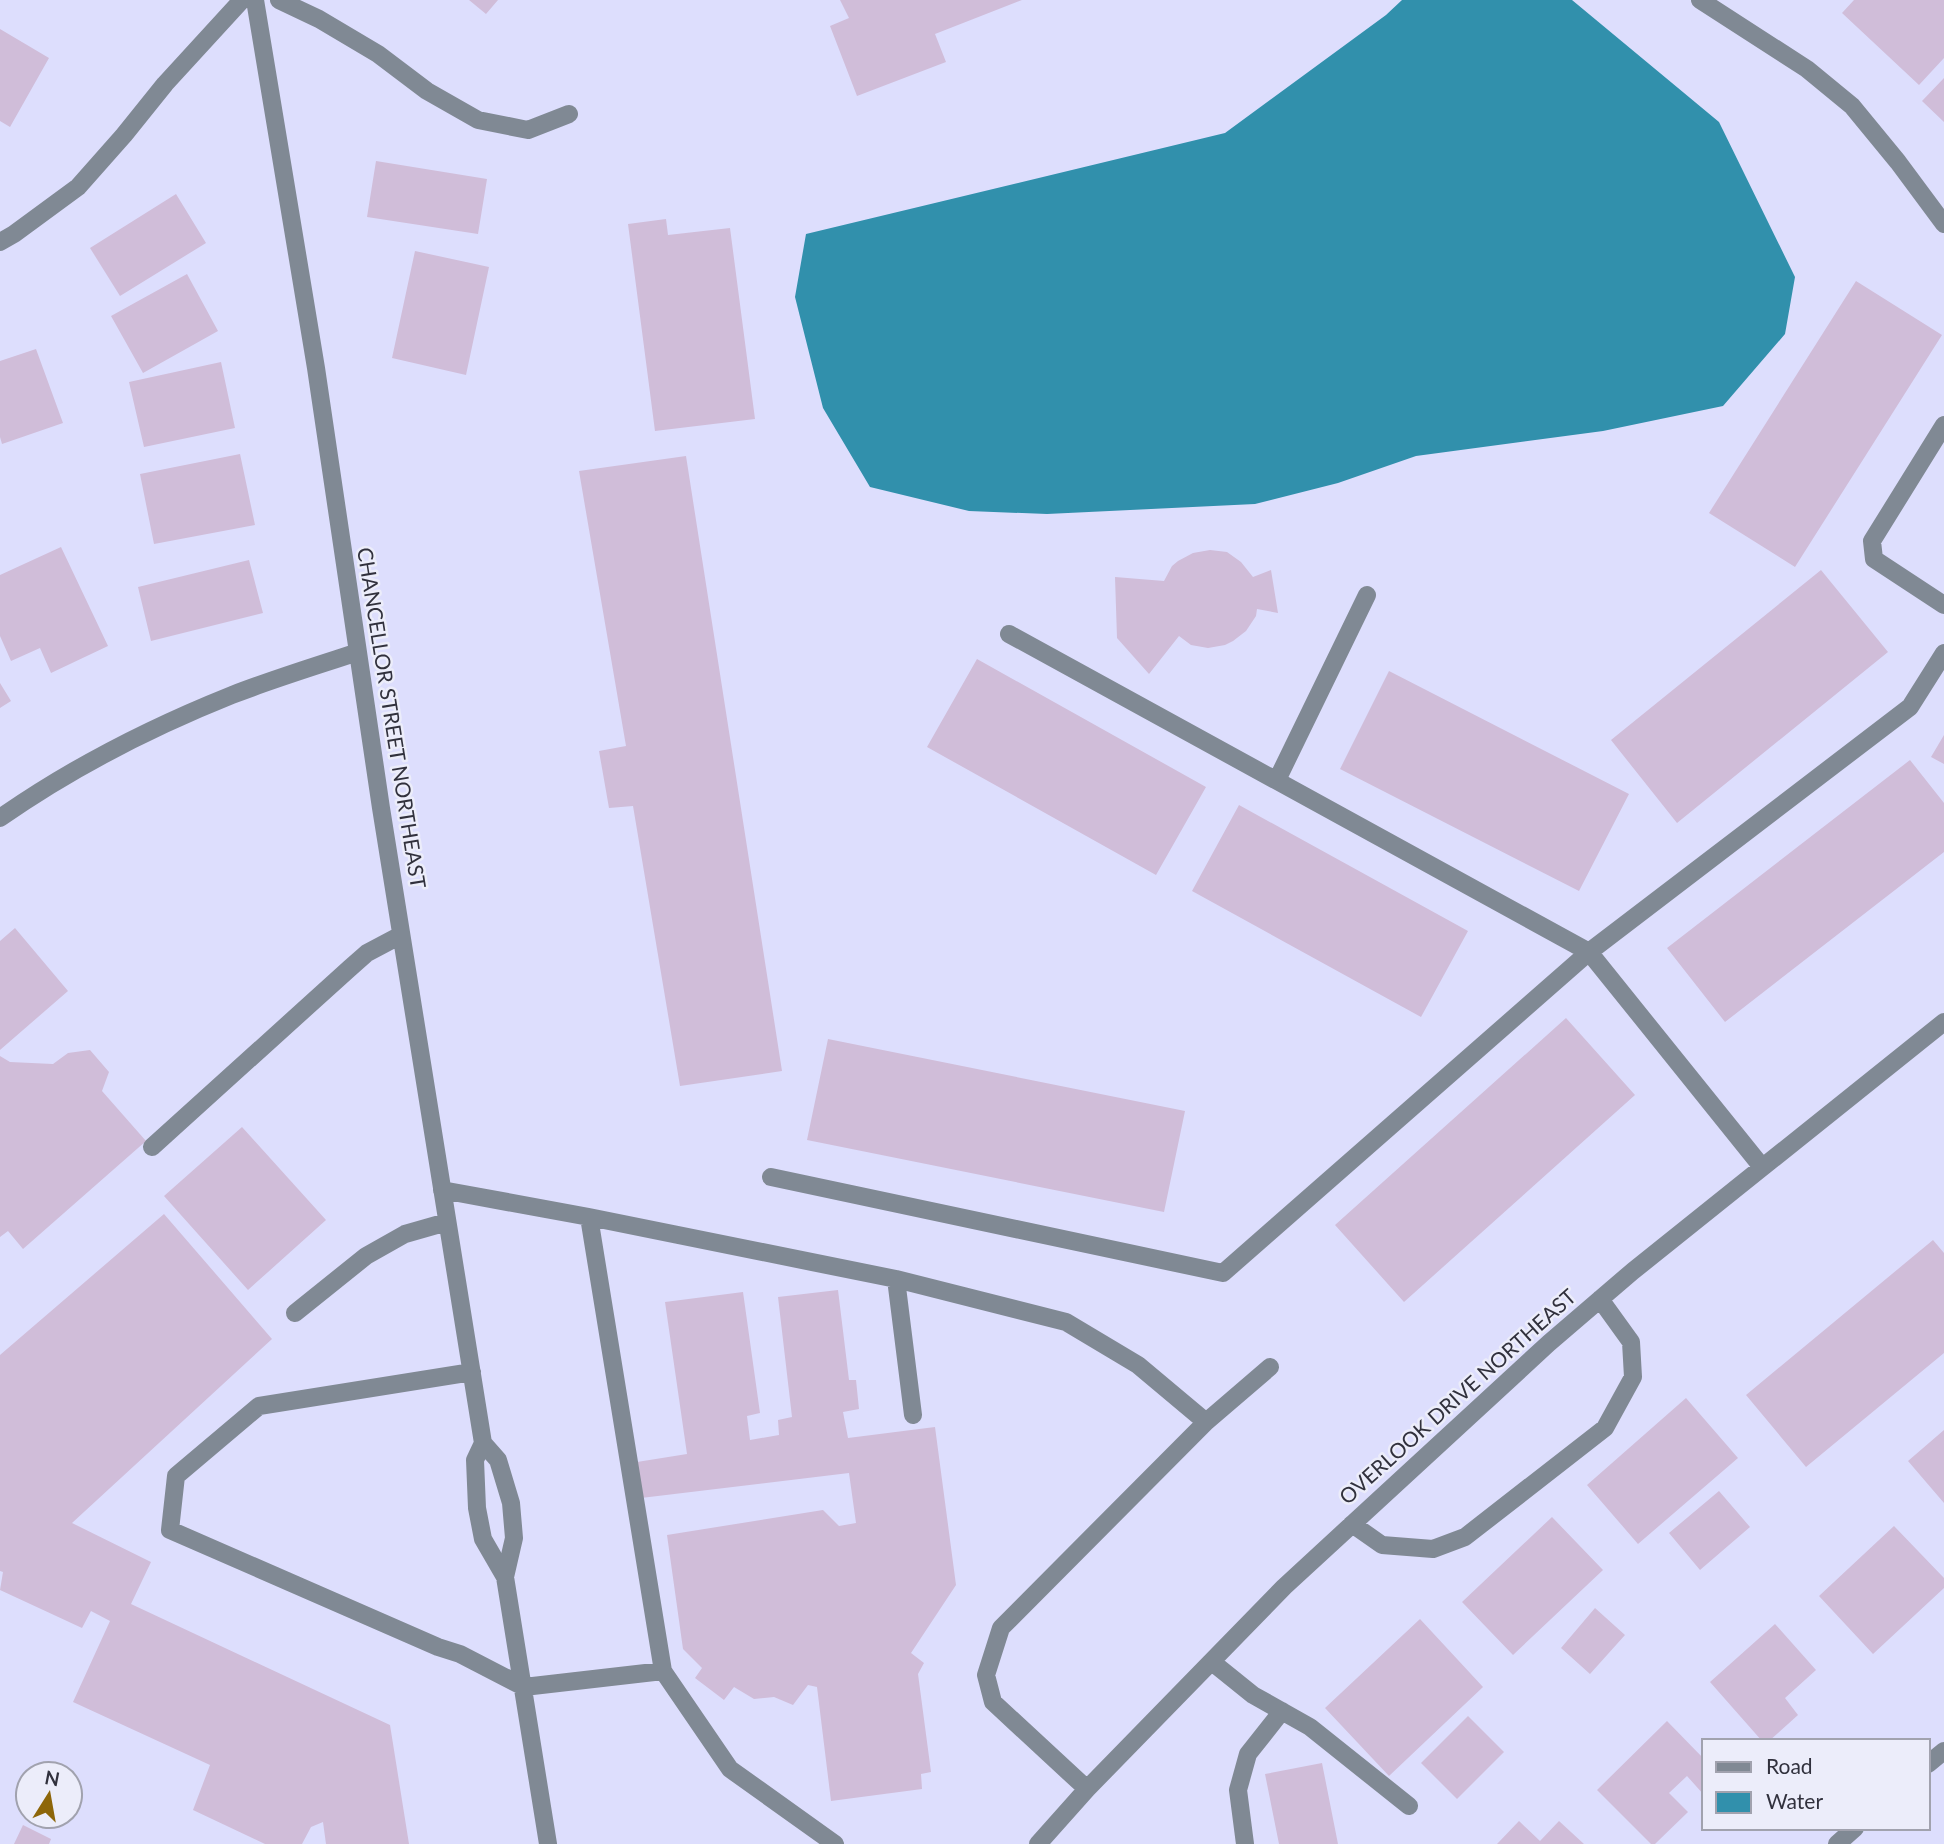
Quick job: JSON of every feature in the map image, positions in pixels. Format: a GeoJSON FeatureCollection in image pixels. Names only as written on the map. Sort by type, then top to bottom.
{"type":"FeatureCollection","features":[{"type":"Feature","properties":{"kind":"street"},"geometry":{"type":"LineString","coordinates":[[0,242],[78,187],[165,84],[242,0]]}},
{"type":"Feature","properties":{"kind":"street","name":"CHANCELLOR STREET NORTHEAST"},"geometry":{"type":"LineString","coordinates":[[255,0],[316,368],[401,935],[483,1443],[498,1460],[511,1503],[514,1538],[505,1577]]}},
{"type":"Feature","properties":{"kind":"street"},"geometry":{"type":"LineString","coordinates":[[279,0],[319,19],[378,54],[427,91],[478,120],[528,130],[569,114]]}},
{"type":"Feature","properties":{"kind":"street"},"geometry":{"type":"LineString","coordinates":[[1700,0],[1807,69],[1852,106],[1944,224]]}},
{"type":"Feature","properties":{"kind":"street"},"geometry":{"type":"LineString","coordinates":[[1944,425],[1872,541],[1874,559],[1944,605]]}},
{"type":"Feature","properties":{"kind":"street"},"geometry":{"type":"LineString","coordinates":[[1277,780],[1367,595]]}},
{"type":"Feature","properties":{"kind":"street"},"geometry":{"type":"LineString","coordinates":[[1009,634],[1590,952],[1762,1167]]}},
{"type":"Feature","properties":{"kind":"street"},"geometry":{"type":"LineString","coordinates":[[0,818],[125,744],[232,695],[358,652]]}},
{"type":"Feature","properties":{"kind":"street"},"geometry":{"type":"LineString","coordinates":[[771,1177],[1223,1273],[1590,952],[1910,707],[1944,653]]}},
{"type":"Feature","properties":{"kind":"street"},"geometry":{"type":"LineString","coordinates":[[152,1147],[359,960],[401,935]]}},
{"type":"Feature","properties":{"kind":"street","name":"OVERLOOK DRIVE NORTHEAST"},"geometry":{"type":"LineString","coordinates":[[1050,1840],[1087,1789],[1284,1587],[1549,1343],[1762,1167],[1944,1022]]}},
{"type":"Feature","properties":{"kind":"street"},"geometry":{"type":"LineString","coordinates":[[442,1191],[589,1217],[896,1279],[1066,1322],[1138,1365],[1206,1422]]}},
{"type":"Feature","properties":{"kind":"street"},"geometry":{"type":"LineString","coordinates":[[589,1217],[663,1671],[730,1769],[835,1844]]}},
{"type":"Feature","properties":{"kind":"street"},"geometry":{"type":"LineString","coordinates":[[295,1312],[366,1256],[405,1234],[447,1222]]}},
{"type":"Feature","properties":{"kind":"street"},"geometry":{"type":"LineString","coordinates":[[896,1279],[913,1415]]}},
{"type":"Feature","properties":{"kind":"street"},"geometry":{"type":"LineString","coordinates":[[1352,1524],[1382,1545],[1433,1549],[1465,1537],[1605,1427],[1633,1377],[1631,1342],[1600,1299]]}},
{"type":"Feature","properties":{"kind":"street"},"geometry":{"type":"LineString","coordinates":[[1087,1789],[993,1703],[986,1675],[1001,1628],[1206,1422],[1270,1367]]}},
{"type":"Feature","properties":{"kind":"street"},"geometry":{"type":"LineString","coordinates":[[472,1371],[259,1406],[176,1476],[170,1530],[438,1647],[460,1654],[524,1687],[663,1671]]}},
{"type":"Feature","properties":{"kind":"street","name":"CHANCELLOR STREET NORTHEAST"},"geometry":{"type":"LineString","coordinates":[[483,1443],[475,1460],[477,1508],[483,1539],[505,1577],[548,1844]]}},
{"type":"Feature","properties":{"kind":"street"},"geometry":{"type":"LineString","coordinates":[[1212,1662],[1253,1695],[1310,1727],[1409,1805]]}},
{"type":"Feature","properties":{"kind":"street"},"geometry":{"type":"LineString","coordinates":[[1245,1844],[1238,1790],[1248,1754],[1282,1711]]}},
{"type":"Feature","properties":{"kind":"street"},"geometry":{"type":"LineString","coordinates":[[1930,1762],[1944,1751]]}},
{"type":"Feature","properties":{"kind":"street"},"geometry":{"type":"LineString","coordinates":[[1837,1844],[1853,1830]]}},
{"type":"Feature","properties":{"kind":"water"},"geometry":{"type":"Polygon","coordinates":[[[1402,0],[1572,0],[1719,122],[1795,277],[1785,334],[1723,406],[1603,431],[1416,456],[1338,483],[1255,504],[1047,514],[969,511],[870,487],[823,408],[795,297],[806,234],[1225,133],[1386,15],[1402,0]]]}},
{"type":"Feature","properties":{"kind":"building"},"geometry":{"type":"Polygon","coordinates":[[[469,0],[498,0],[486,14],[469,0]]]}},
{"type":"Feature","properties":{"kind":"building"},"geometry":{"type":"Polygon","coordinates":[[[840,0],[1022,0],[935,34],[946,62],[857,96],[830,26],[849,18],[840,0]]]}},
{"type":"Feature","properties":{"kind":"building"},"geometry":{"type":"Polygon","coordinates":[[[1854,0],[1944,0],[1944,58],[1919,85],[1842,13],[1854,0]]]}},
{"type":"Feature","properties":{"kind":"building"},"geometry":{"type":"Polygon","coordinates":[[[0,29],[49,58],[10,127],[0,121],[0,29]]]}},
{"type":"Feature","properties":{"kind":"building"},"geometry":{"type":"Polygon","coordinates":[[[1944,78],[1944,122],[1922,101],[1944,78]]]}},
{"type":"Feature","properties":{"kind":"building"},"geometry":{"type":"Polygon","coordinates":[[[376,161],[487,179],[478,234],[367,217],[376,161]]]}},
{"type":"Feature","properties":{"kind":"building"},"geometry":{"type":"Polygon","coordinates":[[[176,194],[206,243],[120,296],[90,248],[176,194]]]}},
{"type":"Feature","properties":{"kind":"building"},"geometry":{"type":"Polygon","coordinates":[[[666,219],[668,235],[730,228],[755,419],[655,431],[628,224],[666,219]]]}},
{"type":"Feature","properties":{"kind":"building"},"geometry":{"type":"Polygon","coordinates":[[[415,251],[489,267],[466,375],[392,358],[415,251]]]}},
{"type":"Feature","properties":{"kind":"building"},"geometry":{"type":"Polygon","coordinates":[[[187,274],[218,331],[143,373],[111,316],[187,274]]]}},
{"type":"Feature","properties":{"kind":"building"},"geometry":{"type":"Polygon","coordinates":[[[1856,281],[1942,335],[1795,567],[1709,513],[1856,281]]]}},
{"type":"Feature","properties":{"kind":"building"},"geometry":{"type":"Polygon","coordinates":[[[36,349],[63,423],[2,444],[0,361],[36,349]]]}},
{"type":"Feature","properties":{"kind":"building"},"geometry":{"type":"Polygon","coordinates":[[[221,362],[235,428],[144,447],[129,382],[221,362]]]}},
{"type":"Feature","properties":{"kind":"building"},"geometry":{"type":"Polygon","coordinates":[[[240,454],[255,525],[154,544],[140,474],[240,454]]]}},
{"type":"Feature","properties":{"kind":"building"},"geometry":{"type":"Polygon","coordinates":[[[686,456],[782,1071],[680,1086],[633,806],[609,808],[599,751],[626,746],[579,471],[686,456]]]}},
{"type":"Feature","properties":{"kind":"building"},"geometry":{"type":"Polygon","coordinates":[[[61,547],[108,646],[51,673],[40,648],[11,661],[0,636],[0,575],[61,547]]]}},
{"type":"Feature","properties":{"kind":"building"},"geometry":{"type":"Polygon","coordinates":[[[1210,550],[1227,552],[1241,562],[1253,577],[1271,570],[1278,613],[1257,609],[1256,616],[1246,631],[1225,645],[1208,648],[1191,645],[1179,636],[1149,674],[1117,638],[1115,577],[1164,581],[1178,561],[1193,553],[1210,550]]]}},
{"type":"Feature","properties":{"kind":"building"},"geometry":{"type":"Polygon","coordinates":[[[249,560],[263,613],[151,641],[138,587],[249,560]]]}},
{"type":"Feature","properties":{"kind":"building"},"geometry":{"type":"Polygon","coordinates":[[[1821,570],[1888,652],[1677,823],[1611,740],[1821,570]]]}},
{"type":"Feature","properties":{"kind":"building"},"geometry":{"type":"Polygon","coordinates":[[[977,659],[1206,787],[1156,875],[927,747],[977,659]]]}},
{"type":"Feature","properties":{"kind":"building"},"geometry":{"type":"Polygon","coordinates":[[[1389,671],[1629,794],[1579,891],[1340,769],[1389,671]]]}},
{"type":"Feature","properties":{"kind":"building"},"geometry":{"type":"Polygon","coordinates":[[[0,683],[11,701],[0,708],[0,683]]]}},
{"type":"Feature","properties":{"kind":"building"},"geometry":{"type":"Polygon","coordinates":[[[1944,735],[1944,764],[1931,757],[1944,735]]]}},
{"type":"Feature","properties":{"kind":"building"},"geometry":{"type":"Polygon","coordinates":[[[1910,760],[1944,803],[1944,852],[1725,1022],[1667,948],[1910,760]]]}},
{"type":"Feature","properties":{"kind":"building"},"geometry":{"type":"Polygon","coordinates":[[[1239,805],[1468,931],[1421,1017],[1192,891],[1239,805]]]}},
{"type":"Feature","properties":{"kind":"building"},"geometry":{"type":"Polygon","coordinates":[[[15,928],[68,991],[0,1050],[0,941],[15,928]]]}},
{"type":"Feature","properties":{"kind":"building"},"geometry":{"type":"Polygon","coordinates":[[[1566,1018],[1635,1095],[1404,1302],[1335,1225],[1566,1018]]]}},
{"type":"Feature","properties":{"kind":"building"},"geometry":{"type":"Polygon","coordinates":[[[828,1039],[1185,1111],[1164,1212],[807,1140],[828,1039]]]}},
{"type":"Feature","properties":{"kind":"building"},"geometry":{"type":"Polygon","coordinates":[[[90,1050],[109,1072],[102,1091],[146,1141],[23,1249],[8,1231],[0,1237],[0,1056],[10,1062],[53,1064],[68,1053],[90,1050]]]}},
{"type":"Feature","properties":{"kind":"building"},"geometry":{"type":"Polygon","coordinates":[[[242,1127],[326,1220],[248,1290],[164,1196],[242,1127]]]}},
{"type":"Feature","properties":{"kind":"building"},"geometry":{"type":"Polygon","coordinates":[[[164,1214],[272,1339],[72,1523],[151,1562],[131,1604],[390,1725],[409,1844],[326,1844],[323,1822],[311,1827],[302,1844],[265,1844],[193,1810],[210,1765],[73,1702],[110,1621],[91,1611],[82,1628],[0,1590],[3,1572],[0,1571],[0,1355],[164,1214]]]}},
{"type":"Feature","properties":{"kind":"building"},"geometry":{"type":"Polygon","coordinates":[[[1933,1240],[1944,1253],[1944,1353],[1806,1467],[1746,1395],[1933,1240]]]}},
{"type":"Feature","properties":{"kind":"building"},"geometry":{"type":"Polygon","coordinates":[[[838,1290],[849,1380],[856,1380],[859,1409],[843,1412],[848,1438],[935,1427],[956,1585],[911,1653],[924,1663],[918,1674],[931,1772],[921,1774],[922,1789],[831,1801],[817,1687],[808,1685],[793,1705],[774,1697],[754,1699],[734,1687],[724,1700],[695,1678],[702,1668],[683,1649],[667,1535],[823,1510],[839,1526],[856,1523],[849,1473],[641,1498],[637,1462],[687,1454],[665,1302],[743,1292],[760,1413],[747,1416],[750,1440],[779,1435],[778,1420],[792,1417],[778,1297],[838,1290]]]}},
{"type":"Feature","properties":{"kind":"building"},"geometry":{"type":"Polygon","coordinates":[[[1686,1398],[1738,1458],[1638,1544],[1587,1485],[1686,1398]]]}},
{"type":"Feature","properties":{"kind":"building"},"geometry":{"type":"Polygon","coordinates":[[[1944,1430],[1944,1503],[1908,1461],[1944,1430]]]}},
{"type":"Feature","properties":{"kind":"building"},"geometry":{"type":"Polygon","coordinates":[[[1719,1491],[1750,1527],[1700,1570],[1669,1533],[1719,1491]]]}},
{"type":"Feature","properties":{"kind":"building"},"geometry":{"type":"Polygon","coordinates":[[[1552,1517],[1603,1570],[1513,1655],[1462,1602],[1552,1517]]]}},
{"type":"Feature","properties":{"kind":"building"},"geometry":{"type":"Polygon","coordinates":[[[1894,1526],[1944,1578],[1944,1588],[1873,1654],[1819,1596],[1894,1526]]]}},
{"type":"Feature","properties":{"kind":"building"},"geometry":{"type":"Polygon","coordinates":[[[1595,1608],[1625,1635],[1590,1674],[1561,1648],[1595,1608]]]}},
{"type":"Feature","properties":{"kind":"building"},"geometry":{"type":"Polygon","coordinates":[[[1420,1619],[1483,1687],[1389,1776],[1325,1708],[1420,1619]]]}},
{"type":"Feature","properties":{"kind":"building"},"geometry":{"type":"Polygon","coordinates":[[[1775,1624],[1816,1670],[1785,1698],[1798,1715],[1771,1739],[1760,1739],[1710,1682],[1775,1624]]]}},
{"type":"Feature","properties":{"kind":"building"},"geometry":{"type":"Polygon","coordinates":[[[1468,1716],[1504,1752],[1457,1799],[1421,1763],[1468,1716]]]}},
{"type":"Feature","properties":{"kind":"building"},"geometry":{"type":"Polygon","coordinates":[[[1667,1721],[1702,1757],[1702,1793],[1687,1776],[1669,1793],[1688,1812],[1655,1844],[1651,1844],[1597,1790],[1667,1721]]]}},
{"type":"Feature","properties":{"kind":"building"},"geometry":{"type":"Polygon","coordinates":[[[1322,1763],[1338,1844],[1279,1844],[1265,1774],[1322,1763]]]}},
{"type":"Feature","properties":{"kind":"building"},"geometry":{"type":"Polygon","coordinates":[[[1519,1821],[1540,1841],[1559,1821],[1584,1844],[1497,1844],[1519,1821]]]}},
{"type":"Feature","properties":{"kind":"building"},"geometry":{"type":"Polygon","coordinates":[[[21,1830],[33,1830],[51,1839],[49,1844],[14,1844],[21,1830]]]}}]}
